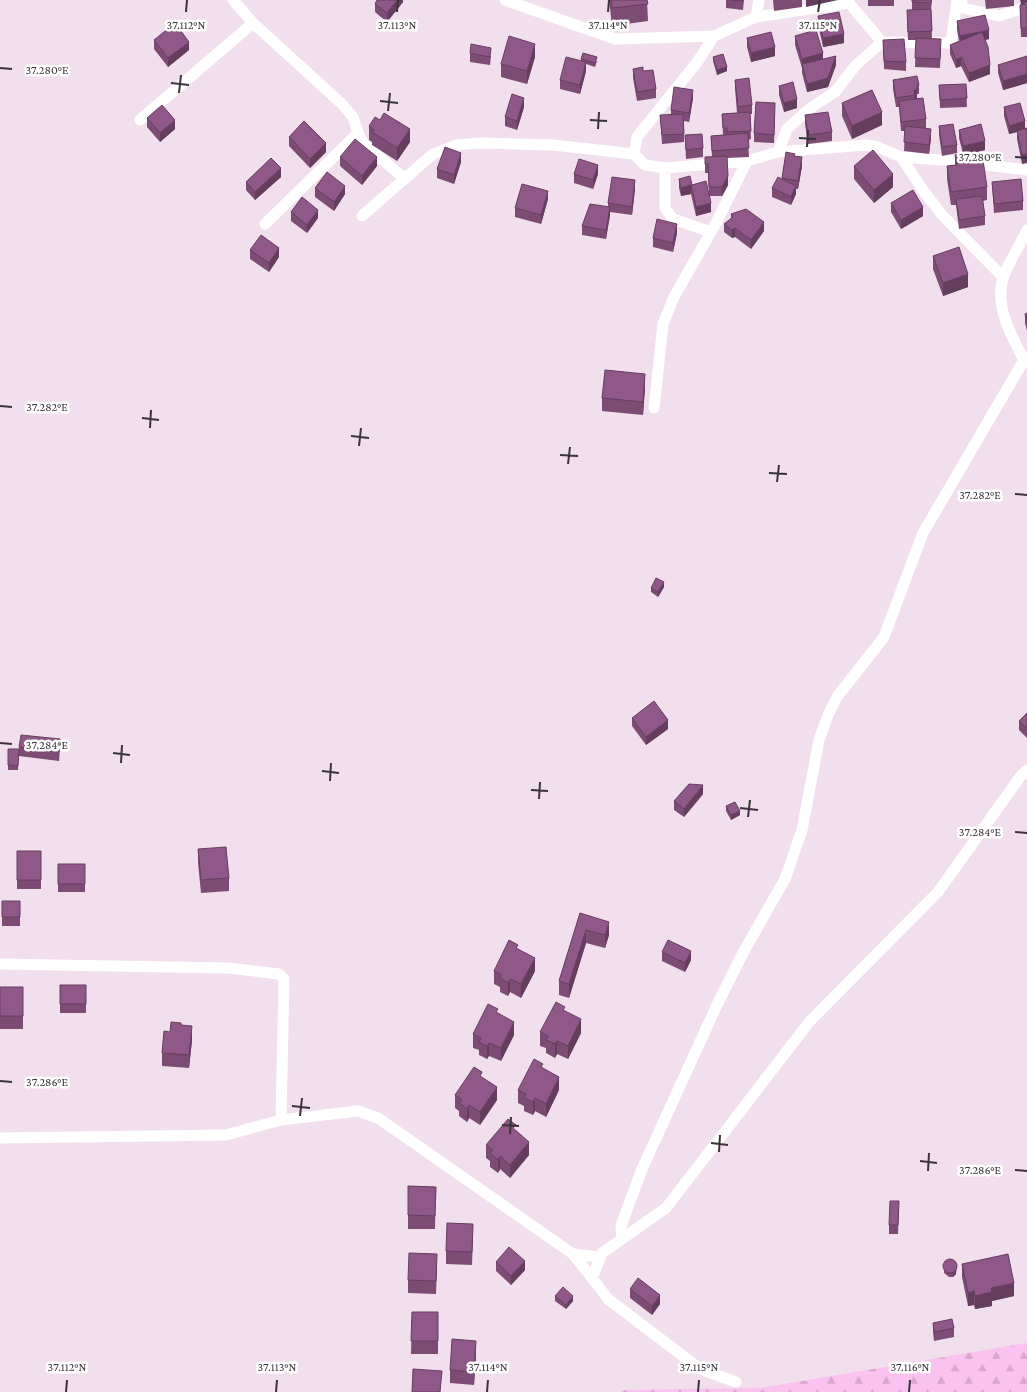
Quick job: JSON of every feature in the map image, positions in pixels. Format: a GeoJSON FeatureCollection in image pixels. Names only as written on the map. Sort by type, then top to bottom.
{"type":"FeatureCollection","features":[{"type":"Feature","properties":{"kind":"street"},"geometry":{"type":"LineString","coordinates":[[233,0],[253,22],[342,104],[353,117],[363,143],[404,179]]}},
{"type":"Feature","properties":{"kind":"street"},"geometry":{"type":"LineString","coordinates":[[505,0],[615,39],[714,36],[756,17],[849,3],[882,42]]}},
{"type":"Feature","properties":{"kind":"street"},"geometry":{"type":"LineString","coordinates":[[756,17],[759,0]]}},
{"type":"Feature","properties":{"kind":"street"},"geometry":{"type":"LineString","coordinates":[[778,152],[787,129],[809,109],[835,92],[856,65],[882,42],[950,43],[957,0]]}},
{"type":"Feature","properties":{"kind":"street"},"geometry":{"type":"LineString","coordinates":[[961,0],[963,8],[999,16],[1027,7]]}},
{"type":"Feature","properties":{"kind":"street"},"geometry":{"type":"LineString","coordinates":[[140,120],[253,22]]}},
{"type":"Feature","properties":{"kind":"street"},"geometry":{"type":"LineString","coordinates":[[634,154],[637,137],[698,62],[714,36]]}},
{"type":"Feature","properties":{"kind":"street"},"geometry":{"type":"LineString","coordinates":[[265,224],[358,133]]}},
{"type":"Feature","properties":{"kind":"street"},"geometry":{"type":"LineString","coordinates":[[362,216],[433,154],[456,145],[480,143],[553,145],[634,154],[645,165],[665,168],[747,161],[778,152],[866,145],[878,147],[901,156],[1027,170]]}},
{"type":"Feature","properties":{"kind":"street"},"geometry":{"type":"LineString","coordinates":[[901,156],[942,216],[1003,277]]}},
{"type":"Feature","properties":{"kind":"street"},"geometry":{"type":"LineString","coordinates":[[654,408],[663,324],[674,297],[711,232],[747,161]]}},
{"type":"Feature","properties":{"kind":"street"},"geometry":{"type":"LineString","coordinates":[[665,168],[664,208],[673,219],[711,232]]}},
{"type":"Feature","properties":{"kind":"street"},"geometry":{"type":"LineString","coordinates":[[622,1238],[621,1226],[642,1168],[716,1007],[744,951],[786,879],[802,830],[819,740],[828,715],[837,698],[884,637],[923,533],[1025,359],[1008,329],[1000,302],[1003,277],[1027,230]]}},
{"type":"Feature","properties":{"kind":"street"},"geometry":{"type":"LineString","coordinates":[[592,1278],[602,1253],[666,1208],[810,1021],[938,892],[1020,777],[1027,770]]}},
{"type":"Feature","properties":{"kind":"street"},"geometry":{"type":"LineString","coordinates":[[0,964],[228,968],[279,974],[284,979],[281,1120]]}},
{"type":"Feature","properties":{"kind":"street"},"geometry":{"type":"LineString","coordinates":[[0,1138],[226,1136],[281,1120],[358,1111],[378,1118],[573,1254],[608,1299],[700,1369],[736,1382]]}},
{"type":"Feature","properties":{"kind":"street"},"geometry":{"type":"LineString","coordinates":[[573,1254],[600,1257]]}},
{"type":"Feature","properties":{"kind":"green space"},"geometry":{"type":"Polygon","coordinates":[[[1027,1343],[1027,1392],[621,1392],[623,1390],[760,1388],[1027,1343]]]}},
{"type":"Feature","properties":{"kind":"building"},"geometry":{"type":"Polygon","coordinates":[[[377,0],[397,0],[387,13],[375,4],[377,0]]]}},
{"type":"Feature","properties":{"kind":"building"},"geometry":{"type":"Polygon","coordinates":[[[611,0],[647,0],[648,4],[612,8],[611,0]]]}},
{"type":"Feature","properties":{"kind":"building"},"geometry":{"type":"Polygon","coordinates":[[[912,0],[931,0],[931,3],[912,2],[912,0]]]}},
{"type":"Feature","properties":{"kind":"building"},"geometry":{"type":"Polygon","coordinates":[[[1027,4],[1027,28],[1021,28],[1020,5],[1027,4]]]}},
{"type":"Feature","properties":{"kind":"building"},"geometry":{"type":"Polygon","coordinates":[[[931,9],[932,31],[908,32],[907,10],[931,9]]]}},
{"type":"Feature","properties":{"kind":"building"},"geometry":{"type":"Polygon","coordinates":[[[839,12],[844,34],[823,38],[818,16],[839,12]]]}},
{"type":"Feature","properties":{"kind":"building"},"geometry":{"type":"Polygon","coordinates":[[[985,15],[989,30],[960,36],[957,21],[985,15]]]}},
{"type":"Feature","properties":{"kind":"building"},"geometry":{"type":"Polygon","coordinates":[[[175,23],[189,42],[168,58],[154,40],[175,23]]]}},
{"type":"Feature","properties":{"kind":"building"},"geometry":{"type":"Polygon","coordinates":[[[816,30],[823,53],[802,59],[795,36],[816,30]]]}},
{"type":"Feature","properties":{"kind":"building"},"geometry":{"type":"Polygon","coordinates":[[[771,32],[775,47],[751,53],[747,38],[771,32]]]}},
{"type":"Feature","properties":{"kind":"building"},"geometry":{"type":"Polygon","coordinates":[[[982,32],[988,47],[990,65],[969,73],[961,57],[956,60],[950,45],[982,32]]]}},
{"type":"Feature","properties":{"kind":"building"},"geometry":{"type":"Polygon","coordinates":[[[509,36],[535,44],[527,71],[501,64],[509,36]]]}},
{"type":"Feature","properties":{"kind":"building"},"geometry":{"type":"Polygon","coordinates":[[[916,38],[941,39],[940,59],[915,58],[916,38]]]}},
{"type":"Feature","properties":{"kind":"building"},"geometry":{"type":"Polygon","coordinates":[[[904,39],[906,62],[884,61],[883,40],[904,39]]]}},
{"type":"Feature","properties":{"kind":"building"},"geometry":{"type":"Polygon","coordinates":[[[471,44],[491,48],[490,57],[470,53],[471,44]]]}},
{"type":"Feature","properties":{"kind":"building"},"geometry":{"type":"Polygon","coordinates":[[[583,53],[597,57],[595,63],[581,59],[583,53]]]}},
{"type":"Feature","properties":{"kind":"building"},"geometry":{"type":"Polygon","coordinates":[[[723,54],[727,67],[717,70],[713,57],[723,54]]]}},
{"type":"Feature","properties":{"kind":"building"},"geometry":{"type":"Polygon","coordinates":[[[836,56],[828,78],[807,84],[802,64],[836,56]]]}},
{"type":"Feature","properties":{"kind":"building"},"geometry":{"type":"Polygon","coordinates":[[[1027,56],[1027,74],[1003,81],[998,65],[1027,56]]]}},
{"type":"Feature","properties":{"kind":"building"},"geometry":{"type":"Polygon","coordinates":[[[566,57],[586,62],[580,85],[560,80],[566,57]]]}},
{"type":"Feature","properties":{"kind":"building"},"geometry":{"type":"Polygon","coordinates":[[[643,67],[643,71],[653,70],[656,89],[637,92],[633,69],[643,67]]]}},
{"type":"Feature","properties":{"kind":"building"},"geometry":{"type":"Polygon","coordinates":[[[917,76],[919,85],[917,85],[917,90],[914,90],[915,95],[896,98],[893,80],[917,76]]]}},
{"type":"Feature","properties":{"kind":"building"},"geometry":{"type":"Polygon","coordinates":[[[749,78],[752,105],[738,107],[735,80],[749,78]]]}},
{"type":"Feature","properties":{"kind":"building"},"geometry":{"type":"Polygon","coordinates":[[[793,82],[797,99],[784,103],[779,86],[793,82]]]}},
{"type":"Feature","properties":{"kind":"building"},"geometry":{"type":"Polygon","coordinates":[[[966,84],[967,98],[940,100],[939,85],[966,84]]]}},
{"type":"Feature","properties":{"kind":"building"},"geometry":{"type":"Polygon","coordinates":[[[674,87],[693,90],[689,113],[671,110],[674,87]]]}},
{"type":"Feature","properties":{"kind":"building"},"geometry":{"type":"Polygon","coordinates":[[[872,90],[882,112],[852,126],[842,103],[872,90]]]}},
{"type":"Feature","properties":{"kind":"building"},"geometry":{"type":"Polygon","coordinates":[[[512,94],[524,98],[517,121],[505,117],[512,94]]]}},
{"type":"Feature","properties":{"kind":"building"},"geometry":{"type":"Polygon","coordinates":[[[923,98],[926,119],[901,122],[899,101],[923,98]]]}},
{"type":"Feature","properties":{"kind":"building"},"geometry":{"type":"Polygon","coordinates":[[[756,102],[775,103],[774,135],[754,133],[756,102]]]}},
{"type":"Feature","properties":{"kind":"building"},"geometry":{"type":"Polygon","coordinates":[[[1020,103],[1025,121],[1009,126],[1004,107],[1020,103]]]}},
{"type":"Feature","properties":{"kind":"building"},"geometry":{"type":"Polygon","coordinates":[[[162,105],[175,120],[160,133],[147,118],[162,105]]]}},
{"type":"Feature","properties":{"kind":"building"},"geometry":{"type":"Polygon","coordinates":[[[750,112],[751,131],[727,132],[727,128],[723,128],[722,114],[750,112]]]}},
{"type":"Feature","properties":{"kind":"building"},"geometry":{"type":"Polygon","coordinates":[[[828,112],[832,132],[808,135],[805,115],[828,112]]]}},
{"type":"Feature","properties":{"kind":"building"},"geometry":{"type":"Polygon","coordinates":[[[384,113],[410,129],[397,148],[372,132],[374,130],[369,126],[375,117],[380,120],[384,113]]]}},
{"type":"Feature","properties":{"kind":"building"},"geometry":{"type":"Polygon","coordinates":[[[683,114],[684,134],[662,135],[660,115],[683,114]]]}},
{"type":"Feature","properties":{"kind":"building"},"geometry":{"type":"Polygon","coordinates":[[[304,121],[326,143],[310,159],[289,137],[304,121]]]}},
{"type":"Feature","properties":{"kind":"building"},"geometry":{"type":"Polygon","coordinates":[[[953,124],[957,145],[942,147],[939,126],[953,124]]]}},
{"type":"Feature","properties":{"kind":"building"},"geometry":{"type":"Polygon","coordinates":[[[981,124],[985,141],[963,146],[959,130],[981,124]]]}},
{"type":"Feature","properties":{"kind":"building"},"geometry":{"type":"Polygon","coordinates":[[[905,126],[931,129],[929,145],[904,142],[905,126]]]}},
{"type":"Feature","properties":{"kind":"building"},"geometry":{"type":"Polygon","coordinates":[[[1027,128],[1027,154],[1022,155],[1017,131],[1027,128]]]}},
{"type":"Feature","properties":{"kind":"building"},"geometry":{"type":"Polygon","coordinates":[[[748,133],[749,148],[712,151],[711,136],[748,133]]]}},
{"type":"Feature","properties":{"kind":"building"},"geometry":{"type":"Polygon","coordinates":[[[702,134],[703,148],[686,150],[685,135],[702,134]]]}},
{"type":"Feature","properties":{"kind":"building"},"geometry":{"type":"Polygon","coordinates":[[[355,139],[377,157],[362,176],[340,157],[355,139]]]}},
{"type":"Feature","properties":{"kind":"building"},"geometry":{"type":"Polygon","coordinates":[[[445,147],[461,153],[454,175],[437,169],[445,147]]]}},
{"type":"Feature","properties":{"kind":"building"},"geometry":{"type":"Polygon","coordinates":[[[873,150],[893,174],[874,190],[854,166],[873,150]]]}},
{"type":"Feature","properties":{"kind":"building"},"geometry":{"type":"Polygon","coordinates":[[[786,152],[802,157],[798,181],[782,178],[786,152]]]}},
{"type":"Feature","properties":{"kind":"building"},"geometry":{"type":"Polygon","coordinates":[[[968,153],[970,162],[983,160],[987,187],[951,192],[947,166],[957,165],[955,155],[968,153]]]}},
{"type":"Feature","properties":{"kind":"building"},"geometry":{"type":"Polygon","coordinates":[[[727,156],[728,176],[722,187],[709,187],[708,164],[705,164],[705,157],[727,156]]]}},
{"type":"Feature","properties":{"kind":"building"},"geometry":{"type":"Polygon","coordinates":[[[271,158],[281,168],[255,192],[246,182],[271,158]]]}},
{"type":"Feature","properties":{"kind":"building"},"geometry":{"type":"Polygon","coordinates":[[[579,159],[598,165],[593,180],[574,174],[579,159]]]}},
{"type":"Feature","properties":{"kind":"building"},"geometry":{"type":"Polygon","coordinates":[[[327,172],[345,186],[334,202],[315,188],[327,172]]]}},
{"type":"Feature","properties":{"kind":"building"},"geometry":{"type":"Polygon","coordinates":[[[690,176],[692,185],[706,181],[711,203],[696,207],[691,185],[681,188],[679,179],[690,176]]]}},
{"type":"Feature","properties":{"kind":"building"},"geometry":{"type":"Polygon","coordinates":[[[612,177],[635,180],[632,207],[608,203],[612,177]]]}},
{"type":"Feature","properties":{"kind":"building"},"geometry":{"type":"Polygon","coordinates":[[[778,177],[796,186],[791,197],[772,188],[778,177]]]}},
{"type":"Feature","properties":{"kind":"building"},"geometry":{"type":"Polygon","coordinates":[[[1021,179],[1023,201],[994,204],[992,182],[1021,179]]]}},
{"type":"Feature","properties":{"kind":"building"},"geometry":{"type":"Polygon","coordinates":[[[522,184],[548,191],[541,215],[515,208],[522,184]]]}},
{"type":"Feature","properties":{"kind":"building"},"geometry":{"type":"Polygon","coordinates":[[[913,190],[923,207],[901,220],[891,203],[913,190]]]}},
{"type":"Feature","properties":{"kind":"building"},"geometry":{"type":"Polygon","coordinates":[[[982,196],[985,216],[959,220],[956,199],[982,196]]]}},
{"type":"Feature","properties":{"kind":"building"},"geometry":{"type":"Polygon","coordinates":[[[302,197],[318,210],[307,225],[291,212],[302,197]]]}},
{"type":"Feature","properties":{"kind":"building"},"geometry":{"type":"Polygon","coordinates":[[[590,204],[610,207],[606,230],[582,226],[590,204]]]}},
{"type":"Feature","properties":{"kind":"building"},"geometry":{"type":"Polygon","coordinates":[[[746,209],[764,222],[751,240],[735,228],[732,230],[724,224],[733,217],[731,214],[746,209]]]}},
{"type":"Feature","properties":{"kind":"building"},"geometry":{"type":"Polygon","coordinates":[[[657,219],[677,224],[673,243],[653,238],[657,219]]]}},
{"type":"Feature","properties":{"kind":"building"},"geometry":{"type":"Polygon","coordinates":[[[261,235],[279,248],[269,263],[250,250],[261,235]]]}},
{"type":"Feature","properties":{"kind":"building"},"geometry":{"type":"Polygon","coordinates":[[[959,247],[968,274],[943,283],[933,256],[959,247]]]}},
{"type":"Feature","properties":{"kind":"building"},"geometry":{"type":"Polygon","coordinates":[[[605,370],[645,374],[643,402],[602,398],[605,370]]]}},
{"type":"Feature","properties":{"kind":"building"},"geometry":{"type":"Polygon","coordinates":[[[656,578],[664,582],[658,592],[651,588],[656,578]]]}},
{"type":"Feature","properties":{"kind":"building"},"geometry":{"type":"Polygon","coordinates":[[[654,701],[668,720],[646,737],[632,718],[654,701]]]}},
{"type":"Feature","properties":{"kind":"building"},"geometry":{"type":"Polygon","coordinates":[[[1027,713],[1027,729],[1019,721],[1027,713]]]}},
{"type":"Feature","properties":{"kind":"building"},"geometry":{"type":"Polygon","coordinates":[[[21,735],[60,739],[59,752],[19,747],[21,735]]]}},
{"type":"Feature","properties":{"kind":"building"},"geometry":{"type":"Polygon","coordinates":[[[8,749],[19,749],[18,766],[8,765],[8,749]]]}},
{"type":"Feature","properties":{"kind":"building"},"geometry":{"type":"Polygon","coordinates":[[[689,784],[703,785],[684,809],[674,801],[689,784]]]}},
{"type":"Feature","properties":{"kind":"building"},"geometry":{"type":"Polygon","coordinates":[[[735,802],[740,811],[731,815],[726,806],[735,802]]]}},
{"type":"Feature","properties":{"kind":"building"},"geometry":{"type":"Polygon","coordinates":[[[226,847],[229,878],[201,880],[198,849],[226,847]]]}},
{"type":"Feature","properties":{"kind":"building"},"geometry":{"type":"Polygon","coordinates":[[[17,851],[41,851],[41,880],[17,880],[17,851]]]}},
{"type":"Feature","properties":{"kind":"building"},"geometry":{"type":"Polygon","coordinates":[[[58,864],[85,864],[85,884],[58,884],[58,864]]]}},
{"type":"Feature","properties":{"kind":"building"},"geometry":{"type":"Polygon","coordinates":[[[2,901],[20,901],[20,917],[2,917],[2,901]]]}},
{"type":"Feature","properties":{"kind":"building"},"geometry":{"type":"Polygon","coordinates":[[[580,913],[609,922],[605,935],[586,930],[569,984],[559,981],[580,913]]]}},
{"type":"Feature","properties":{"kind":"building"},"geometry":{"type":"Polygon","coordinates":[[[509,940],[518,945],[516,948],[535,958],[521,984],[510,979],[508,983],[500,978],[501,974],[494,971],[509,940]]]}},
{"type":"Feature","properties":{"kind":"building"},"geometry":{"type":"Polygon","coordinates":[[[668,940],[691,951],[685,963],[662,952],[668,940]]]}},
{"type":"Feature","properties":{"kind":"building"},"geometry":{"type":"Polygon","coordinates":[[[60,985],[86,985],[86,1004],[60,1004],[60,985]]]}},
{"type":"Feature","properties":{"kind":"building"},"geometry":{"type":"Polygon","coordinates":[[[0,987],[23,987],[23,1016],[0,1016],[0,987]]]}},
{"type":"Feature","properties":{"kind":"building"},"geometry":{"type":"Polygon","coordinates":[[[556,1002],[565,1007],[563,1010],[581,1019],[568,1046],[557,1041],[555,1044],[546,1040],[548,1036],[540,1032],[556,1002]]]}},
{"type":"Feature","properties":{"kind":"building"},"geometry":{"type":"Polygon","coordinates":[[[488,1004],[498,1009],[496,1012],[514,1022],[501,1048],[489,1043],[487,1046],[479,1042],[481,1038],[473,1034],[488,1004]]]}},
{"type":"Feature","properties":{"kind":"building"},"geometry":{"type":"Polygon","coordinates":[[[171,1022],[192,1026],[189,1055],[162,1053],[164,1031],[170,1032],[171,1022]]]}},
{"type":"Feature","properties":{"kind":"building"},"geometry":{"type":"Polygon","coordinates":[[[534,1059],[543,1064],[541,1067],[559,1077],[546,1104],[535,1098],[533,1102],[524,1098],[526,1094],[518,1090],[534,1059]]]}},
{"type":"Feature","properties":{"kind":"building"},"geometry":{"type":"Polygon","coordinates":[[[474,1067],[482,1072],[480,1076],[497,1087],[480,1112],[469,1105],[467,1109],[459,1103],[462,1100],[455,1095],[474,1067]]]}},
{"type":"Feature","properties":{"kind":"building"},"geometry":{"type":"Polygon","coordinates":[[[508,1119],[516,1125],[513,1128],[529,1142],[510,1165],[500,1156],[498,1160],[490,1153],[493,1150],[486,1145],[508,1119]]]}},
{"type":"Feature","properties":{"kind":"building"},"geometry":{"type":"Polygon","coordinates":[[[408,1186],[436,1187],[435,1216],[408,1215],[408,1186]]]}},
{"type":"Feature","properties":{"kind":"building"},"geometry":{"type":"Polygon","coordinates":[[[890,1201],[899,1201],[898,1225],[889,1225],[890,1201]]]}},
{"type":"Feature","properties":{"kind":"building"},"geometry":{"type":"Polygon","coordinates":[[[447,1223],[473,1224],[472,1252],[446,1251],[447,1223]]]}},
{"type":"Feature","properties":{"kind":"building"},"geometry":{"type":"Polygon","coordinates":[[[509,1247],[525,1261],[511,1276],[496,1262],[509,1247]]]}},
{"type":"Feature","properties":{"kind":"building"},"geometry":{"type":"Polygon","coordinates":[[[409,1253],[437,1254],[436,1281],[408,1280],[409,1253]]]}},
{"type":"Feature","properties":{"kind":"building"},"geometry":{"type":"Polygon","coordinates":[[[1008,1254],[1014,1283],[991,1288],[992,1292],[975,1296],[974,1291],[968,1293],[962,1264],[1008,1254]]]}},
{"type":"Feature","properties":{"kind":"building"},"geometry":{"type":"Polygon","coordinates":[[[950,1259],[955,1261],[957,1266],[955,1271],[950,1273],[945,1271],[943,1266],[945,1261],[950,1259]]]}},
{"type":"Feature","properties":{"kind":"building"},"geometry":{"type":"Polygon","coordinates":[[[638,1278],[660,1295],[652,1306],[630,1289],[638,1278]]]}},
{"type":"Feature","properties":{"kind":"building"},"geometry":{"type":"Polygon","coordinates":[[[563,1287],[573,1296],[566,1305],[555,1296],[563,1287]]]}},
{"type":"Feature","properties":{"kind":"building"},"geometry":{"type":"Polygon","coordinates":[[[412,1312],[438,1312],[438,1341],[411,1341],[412,1312]]]}},
{"type":"Feature","properties":{"kind":"building"},"geometry":{"type":"Polygon","coordinates":[[[952,1319],[954,1328],[934,1332],[933,1323],[952,1319]]]}},
{"type":"Feature","properties":{"kind":"building"},"geometry":{"type":"Polygon","coordinates":[[[452,1339],[476,1341],[474,1372],[450,1370],[452,1339]]]}},
{"type":"Feature","properties":{"kind":"building"},"geometry":{"type":"Polygon","coordinates":[[[413,1369],[442,1371],[440,1392],[412,1392],[413,1369]]]}}]}
